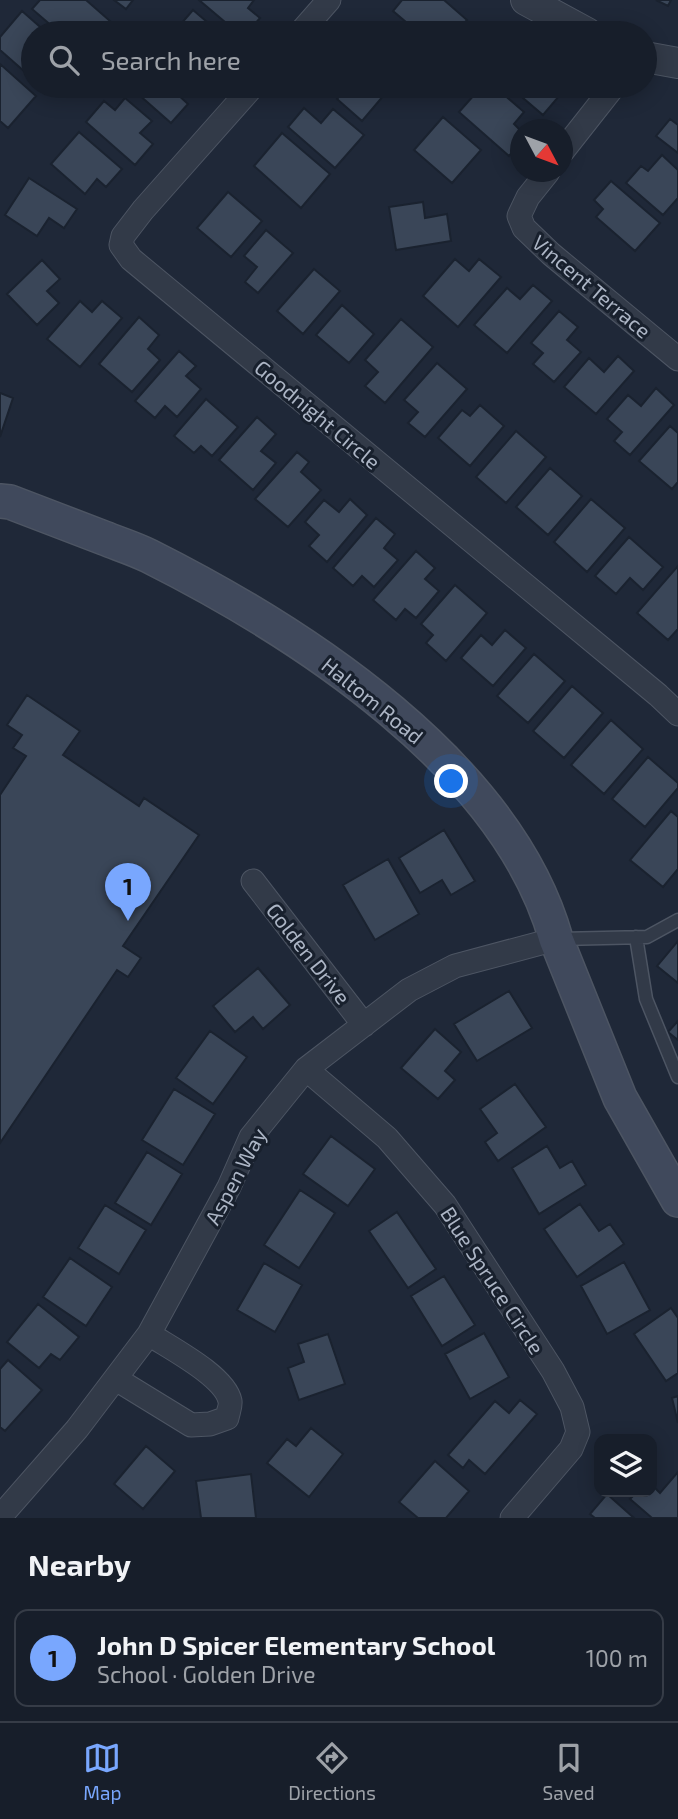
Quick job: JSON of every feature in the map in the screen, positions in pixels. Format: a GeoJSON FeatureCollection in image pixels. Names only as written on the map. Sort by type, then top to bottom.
{"type":"FeatureCollection","features":[{"type":"Feature","properties":{"kind":"main road","name":"Haltom Road"},"geometry":{"type":"LineString","coordinates":[[0,501],[10,502],[147,555],[286,633],[397,714],[433,749],[488,810],[522,860],[550,916],[556,939],[620,1098],[678,1200]]}},
{"type":"Feature","properties":{"kind":"street"},"geometry":{"type":"LineString","coordinates":[[311,21],[329,0]]}},
{"type":"Feature","properties":{"kind":"street"},"geometry":{"type":"LineString","coordinates":[[526,0],[565,21]]}},
{"type":"Feature","properties":{"kind":"street"},"geometry":{"type":"LineString","coordinates":[[657,59],[678,63]]}},
{"type":"Feature","properties":{"kind":"street","name":"Goodnight Circle"},"geometry":{"type":"LineString","coordinates":[[242,98],[143,210],[123,236],[121,245],[131,259],[678,714]]}},
{"type":"Feature","properties":{"kind":"street"},"geometry":{"type":"LineString","coordinates":[[573,138],[605,98]]}},
{"type":"Feature","properties":{"kind":"street","name":"Vincent Terrace"},"geometry":{"type":"LineString","coordinates":[[540,182],[528,197],[519,216],[524,228],[551,254],[678,359]]}},
{"type":"Feature","properties":{"kind":"street","name":"Golden Drive"},"geometry":{"type":"LineString","coordinates":[[253,881],[364,1025]]}},
{"type":"Feature","properties":{"kind":"street","name":"Aspen Way"},"geometry":{"type":"LineString","coordinates":[[0,1517],[78,1429],[149,1334],[229,1187],[251,1137],[306,1069],[409,990],[455,967],[556,939]]}},
{"type":"Feature","properties":{"kind":"street","name":"Blue Spruce Circle"},"geometry":{"type":"LineString","coordinates":[[306,1069],[387,1138],[445,1205],[553,1371],[572,1407],[578,1432],[571,1449],[512,1518]]}},
{"type":"Feature","properties":{"kind":"street"},"geometry":{"type":"LineString","coordinates":[[116,1378],[191,1424],[210,1424],[227,1418],[230,1403],[225,1390],[213,1377],[149,1334]]}},
{"type":"Feature","properties":{"kind":"lane"},"geometry":{"type":"LineString","coordinates":[[556,939],[647,937],[678,920]]}},
{"type":"Feature","properties":{"kind":"lane"},"geometry":{"type":"LineString","coordinates":[[636,937],[646,999],[678,1077]]}},
{"type":"Feature","properties":{"kind":"building"},"geometry":{"type":"Polygon","coordinates":[[[40,0],[86,0],[110,21],[46,21],[32,9],[40,0]]]}},
{"type":"Feature","properties":{"kind":"building"},"geometry":{"type":"Polygon","coordinates":[[[114,0],[133,0],[126,9],[114,0]]]}},
{"type":"Feature","properties":{"kind":"building"},"geometry":{"type":"Polygon","coordinates":[[[199,0],[254,0],[248,8],[260,18],[257,21],[224,21],[199,0]]]}},
{"type":"Feature","properties":{"kind":"building"},"geometry":{"type":"Polygon","coordinates":[[[402,0],[444,0],[467,20],[405,21],[393,11],[402,0]]]}},
{"type":"Feature","properties":{"kind":"building"},"geometry":{"type":"Polygon","coordinates":[[[656,0],[671,0],[668,6],[656,0]]]}},
{"type":"Feature","properties":{"kind":"building"},"geometry":{"type":"Polygon","coordinates":[[[193,10],[206,21],[183,21],[193,10]]]}},
{"type":"Feature","properties":{"kind":"building"},"geometry":{"type":"Polygon","coordinates":[[[22,11],[33,21],[21,21],[21,68],[0,50],[0,37],[22,11]]]}},
{"type":"Feature","properties":{"kind":"building"},"geometry":{"type":"Polygon","coordinates":[[[0,64],[21,83],[21,98],[34,98],[8,128],[0,121],[0,64]]]}},
{"type":"Feature","properties":{"kind":"building"},"geometry":{"type":"Polygon","coordinates":[[[125,98],[152,121],[140,133],[153,144],[135,165],[86,122],[104,101],[115,110],[125,98]]]}},
{"type":"Feature","properties":{"kind":"building"},"geometry":{"type":"Polygon","coordinates":[[[143,98],[181,98],[188,104],[171,123],[143,98]]]}},
{"type":"Feature","properties":{"kind":"building"},"geometry":{"type":"Polygon","coordinates":[[[338,98],[382,98],[362,121],[338,98]]]}},
{"type":"Feature","properties":{"kind":"building"},"geometry":{"type":"Polygon","coordinates":[[[471,98],[508,98],[524,112],[518,119],[510,119],[509,156],[459,112],[471,98]]]}},
{"type":"Feature","properties":{"kind":"building"},"geometry":{"type":"Polygon","coordinates":[[[523,98],[557,98],[543,115],[523,98]]]}},
{"type":"Feature","properties":{"kind":"building"},"geometry":{"type":"Polygon","coordinates":[[[304,108],[321,123],[333,109],[364,135],[335,168],[288,127],[304,108]]]}},
{"type":"Feature","properties":{"kind":"building"},"geometry":{"type":"Polygon","coordinates":[[[443,117],[481,150],[452,183],[414,150],[443,117]]]}},
{"type":"Feature","properties":{"kind":"building"},"geometry":{"type":"Polygon","coordinates":[[[670,119],[678,125],[678,153],[656,136],[670,119]]]}},
{"type":"Feature","properties":{"kind":"building"},"geometry":{"type":"Polygon","coordinates":[[[79,132],[122,169],[106,187],[97,179],[85,194],[51,164],[79,132]]]}},
{"type":"Feature","properties":{"kind":"building"},"geometry":{"type":"Polygon","coordinates":[[[282,133],[330,174],[301,208],[254,166],[282,133]]]}},
{"type":"Feature","properties":{"kind":"building"},"geometry":{"type":"Polygon","coordinates":[[[662,155],[678,170],[678,198],[663,215],[626,183],[641,166],[648,171],[662,155]]]}},
{"type":"Feature","properties":{"kind":"building"},"geometry":{"type":"Polygon","coordinates":[[[29,178],[77,209],[64,228],[49,218],[37,236],[5,215],[29,178]]]}},
{"type":"Feature","properties":{"kind":"building"},"geometry":{"type":"Polygon","coordinates":[[[611,181],[660,223],[635,251],[596,217],[603,209],[594,200],[611,181]]]}},
{"type":"Feature","properties":{"kind":"building"},"geometry":{"type":"Polygon","coordinates":[[[228,192],[262,221],[231,257],[197,228],[228,192]]]}},
{"type":"Feature","properties":{"kind":"building"},"geometry":{"type":"Polygon","coordinates":[[[423,202],[425,218],[447,214],[451,241],[396,250],[389,207],[423,202]]]}},
{"type":"Feature","properties":{"kind":"building"},"geometry":{"type":"Polygon","coordinates":[[[266,230],[293,253],[258,293],[245,282],[257,267],[244,256],[266,230]]]}},
{"type":"Feature","properties":{"kind":"building"},"geometry":{"type":"Polygon","coordinates":[[[455,259],[469,271],[479,259],[501,277],[458,327],[423,296],[455,259]]]}},
{"type":"Feature","properties":{"kind":"building"},"geometry":{"type":"Polygon","coordinates":[[[42,260],[60,279],[47,291],[59,303],[37,325],[7,294],[42,260]]]}},
{"type":"Feature","properties":{"kind":"building"},"geometry":{"type":"Polygon","coordinates":[[[314,269],[340,291],[303,334],[277,311],[314,269]]]}},
{"type":"Feature","properties":{"kind":"building"},"geometry":{"type":"Polygon","coordinates":[[[533,285],[552,301],[507,353],[474,325],[507,288],[520,299],[533,285]]]}},
{"type":"Feature","properties":{"kind":"building"},"geometry":{"type":"Polygon","coordinates":[[[80,301],[92,312],[102,301],[122,318],[80,367],[47,339],[80,301]]]}},
{"type":"Feature","properties":{"kind":"building"},"geometry":{"type":"Polygon","coordinates":[[[342,305],[374,334],[349,363],[316,335],[342,305]]]}},
{"type":"Feature","properties":{"kind":"building"},"geometry":{"type":"Polygon","coordinates":[[[559,311],[578,327],[567,340],[581,352],[554,382],[533,364],[543,353],[531,343],[559,311]]]}},
{"type":"Feature","properties":{"kind":"building"},"geometry":{"type":"Polygon","coordinates":[[[139,317],[159,335],[148,349],[160,360],[132,392],[99,364],[139,317]]]}},
{"type":"Feature","properties":{"kind":"building"},"geometry":{"type":"Polygon","coordinates":[[[401,319],[433,347],[385,403],[365,386],[378,372],[365,360],[401,319]]]}},
{"type":"Feature","properties":{"kind":"building"},"geometry":{"type":"Polygon","coordinates":[[[179,351],[196,366],[186,376],[201,389],[177,417],[165,406],[155,418],[135,401],[179,351]]]}},
{"type":"Feature","properties":{"kind":"building"},"geometry":{"type":"Polygon","coordinates":[[[618,356],[634,371],[596,414],[564,387],[589,358],[604,372],[618,356]]]}},
{"type":"Feature","properties":{"kind":"building"},"geometry":{"type":"Polygon","coordinates":[[[437,363],[467,389],[425,437],[408,423],[418,412],[404,400],[437,363]]]}},
{"type":"Feature","properties":{"kind":"building"},"geometry":{"type":"Polygon","coordinates":[[[656,388],[674,405],[630,455],[614,441],[622,432],[607,419],[628,395],[641,406],[656,388]]]}},
{"type":"Feature","properties":{"kind":"building"},"geometry":{"type":"Polygon","coordinates":[[[0,393],[13,398],[0,437],[0,393]]]}},
{"type":"Feature","properties":{"kind":"building"},"geometry":{"type":"Polygon","coordinates":[[[206,399],[238,427],[212,456],[201,446],[194,453],[174,436],[206,399]]]}},
{"type":"Feature","properties":{"kind":"building"},"geometry":{"type":"Polygon","coordinates":[[[480,405],[504,426],[470,466],[438,438],[462,410],[470,416],[480,405]]]}},
{"type":"Feature","properties":{"kind":"building"},"geometry":{"type":"Polygon","coordinates":[[[257,417],[276,434],[261,451],[276,463],[253,490],[219,460],[257,417]]]}},
{"type":"Feature","properties":{"kind":"building"},"geometry":{"type":"Polygon","coordinates":[[[670,426],[678,433],[678,482],[672,489],[639,461],[670,426]]]}},
{"type":"Feature","properties":{"kind":"building"},"geometry":{"type":"Polygon","coordinates":[[[516,431],[546,457],[506,503],[476,477],[516,431]]]}},
{"type":"Feature","properties":{"kind":"building"},"geometry":{"type":"Polygon","coordinates":[[[297,452],[309,462],[301,472],[321,490],[288,527],[255,499],[297,452]]]}},
{"type":"Feature","properties":{"kind":"building"},"geometry":{"type":"Polygon","coordinates":[[[550,468],[582,496],[548,535],[516,507],[550,468]]]}},
{"type":"Feature","properties":{"kind":"building"},"geometry":{"type":"Polygon","coordinates":[[[350,499],[367,515],[327,562],[309,546],[319,535],[305,522],[324,500],[339,512],[350,499]]]}},
{"type":"Feature","properties":{"kind":"building"},"geometry":{"type":"Polygon","coordinates":[[[591,499],[625,528],[587,572],[554,542],[591,499]]]}},
{"type":"Feature","properties":{"kind":"building"},"geometry":{"type":"Polygon","coordinates":[[[376,518],[395,534],[384,548],[398,560],[374,587],[362,576],[353,586],[333,568],[376,518]]]}},
{"type":"Feature","properties":{"kind":"building"},"geometry":{"type":"Polygon","coordinates":[[[629,537],[663,567],[643,590],[630,578],[616,594],[595,576],[629,537]]]}},
{"type":"Feature","properties":{"kind":"building"},"geometry":{"type":"Polygon","coordinates":[[[416,551],[435,568],[425,579],[439,591],[416,618],[405,609],[396,620],[373,600],[416,551]]]}},
{"type":"Feature","properties":{"kind":"building"},"geometry":{"type":"Polygon","coordinates":[[[678,566],[678,629],[668,640],[637,613],[678,566]]]}},
{"type":"Feature","properties":{"kind":"building"},"geometry":{"type":"Polygon","coordinates":[[[455,585],[487,613],[446,661],[426,643],[433,635],[421,624],[455,585]]]}},
{"type":"Feature","properties":{"kind":"building"},"geometry":{"type":"Polygon","coordinates":[[[505,630],[526,648],[493,686],[461,658],[481,635],[492,645],[505,630]]]}},
{"type":"Feature","properties":{"kind":"building"},"geometry":{"type":"Polygon","coordinates":[[[534,654],[565,681],[528,723],[497,696],[534,654]]]}},
{"type":"Feature","properties":{"kind":"building"},"geometry":{"type":"Polygon","coordinates":[[[572,686],[603,713],[564,758],[533,731],[572,686]]]}},
{"type":"Feature","properties":{"kind":"building"},"geometry":{"type":"Polygon","coordinates":[[[27,695],[80,731],[63,755],[139,806],[144,798],[199,835],[123,946],[141,958],[128,977],[117,970],[0,1143],[0,795],[26,756],[13,748],[22,735],[7,725],[27,695]]]}},
{"type":"Feature","properties":{"kind":"building"},"geometry":{"type":"Polygon","coordinates":[[[611,720],[643,749],[604,794],[571,765],[611,720]]]}},
{"type":"Feature","properties":{"kind":"building"},"geometry":{"type":"Polygon","coordinates":[[[648,757],[678,783],[678,788],[645,827],[612,799],[648,757]]]}},
{"type":"Feature","properties":{"kind":"building"},"geometry":{"type":"Polygon","coordinates":[[[671,811],[678,817],[678,869],[663,887],[630,860],[671,811]]]}},
{"type":"Feature","properties":{"kind":"building"},"geometry":{"type":"Polygon","coordinates":[[[444,830],[475,881],[451,895],[442,880],[420,893],[399,858],[444,830]]]}},
{"type":"Feature","properties":{"kind":"building"},"geometry":{"type":"Polygon","coordinates":[[[388,859],[419,914],[375,940],[343,885],[388,859]]]}},
{"type":"Feature","properties":{"kind":"building"},"geometry":{"type":"Polygon","coordinates":[[[678,941],[678,983],[657,966],[678,941]]]}},
{"type":"Feature","properties":{"kind":"building"},"geometry":{"type":"Polygon","coordinates":[[[258,968],[290,1005],[263,1029],[253,1017],[235,1032],[213,1006],[258,968]]]}},
{"type":"Feature","properties":{"kind":"building"},"geometry":{"type":"Polygon","coordinates":[[[509,991],[532,1028],[477,1061],[454,1024],[509,991]]]}},
{"type":"Feature","properties":{"kind":"building"},"geometry":{"type":"Polygon","coordinates":[[[678,1021],[678,1040],[668,1032],[678,1021]]]}},
{"type":"Feature","properties":{"kind":"building"},"geometry":{"type":"Polygon","coordinates":[[[435,1029],[461,1052],[445,1071],[455,1080],[438,1099],[401,1068],[435,1029]]]}},
{"type":"Feature","properties":{"kind":"building"},"geometry":{"type":"Polygon","coordinates":[[[210,1031],[247,1057],[213,1104],[176,1078],[210,1031]]]}},
{"type":"Feature","properties":{"kind":"building"},"geometry":{"type":"Polygon","coordinates":[[[515,1084],[546,1127],[498,1161],[485,1142],[497,1133],[480,1109],[515,1084]]]}},
{"type":"Feature","properties":{"kind":"building"},"geometry":{"type":"Polygon","coordinates":[[[174,1089],[215,1114],[183,1165],[142,1140],[174,1089]]]}},
{"type":"Feature","properties":{"kind":"building"},"geometry":{"type":"Polygon","coordinates":[[[331,1136],[375,1169],[348,1206],[303,1174],[331,1136]]]}},
{"type":"Feature","properties":{"kind":"building"},"geometry":{"type":"Polygon","coordinates":[[[547,1146],[560,1168],[572,1161],[586,1185],[539,1214],[512,1168],[547,1146]]]}},
{"type":"Feature","properties":{"kind":"building"},"geometry":{"type":"Polygon","coordinates":[[[147,1152],[182,1174],[151,1225],[115,1203],[147,1152]]]}},
{"type":"Feature","properties":{"kind":"building"},"geometry":{"type":"Polygon","coordinates":[[[300,1190],[335,1213],[299,1268],[264,1245],[300,1190]]]}},
{"type":"Feature","properties":{"kind":"building"},"geometry":{"type":"Polygon","coordinates":[[[580,1204],[599,1231],[610,1224],[624,1244],[577,1277],[544,1229],[580,1204]]]}},
{"type":"Feature","properties":{"kind":"building"},"geometry":{"type":"Polygon","coordinates":[[[105,1205],[146,1230],[119,1274],[78,1248],[105,1205]]]}},
{"type":"Feature","properties":{"kind":"building"},"geometry":{"type":"Polygon","coordinates":[[[397,1212],[436,1269],[408,1288],[369,1231],[397,1212]]]}},
{"type":"Feature","properties":{"kind":"building"},"geometry":{"type":"Polygon","coordinates":[[[70,1258],[112,1287],[86,1326],[43,1297],[70,1258]]]}},
{"type":"Feature","properties":{"kind":"building"},"geometry":{"type":"Polygon","coordinates":[[[624,1262],[650,1310],[607,1334],[581,1286],[624,1262]]]}},
{"type":"Feature","properties":{"kind":"building"},"geometry":{"type":"Polygon","coordinates":[[[264,1263],[302,1285],[275,1332],[237,1310],[264,1263]]]}},
{"type":"Feature","properties":{"kind":"building"},"geometry":{"type":"Polygon","coordinates":[[[444,1276],[475,1325],[442,1346],[411,1296],[444,1276]]]}},
{"type":"Feature","properties":{"kind":"building"},"geometry":{"type":"Polygon","coordinates":[[[38,1304],[79,1337],[60,1360],[51,1354],[39,1368],[7,1342],[38,1304]]]}},
{"type":"Feature","properties":{"kind":"building"},"geometry":{"type":"Polygon","coordinates":[[[671,1308],[678,1318],[678,1373],[666,1381],[634,1334],[671,1308]]]}},
{"type":"Feature","properties":{"kind":"building"},"geometry":{"type":"Polygon","coordinates":[[[484,1333],[509,1377],[470,1399],[445,1354],[484,1333]]]}},
{"type":"Feature","properties":{"kind":"building"},"geometry":{"type":"Polygon","coordinates":[[[328,1334],[345,1384],[299,1400],[288,1368],[304,1362],[298,1344],[328,1334]]]}},
{"type":"Feature","properties":{"kind":"building"},"geometry":{"type":"Polygon","coordinates":[[[8,1360],[42,1390],[5,1431],[0,1427],[0,1369],[8,1360]]]}},
{"type":"Feature","properties":{"kind":"building"},"geometry":{"type":"Polygon","coordinates":[[[678,1396],[678,1423],[672,1398],[678,1396]]]}},
{"type":"Feature","properties":{"kind":"building"},"geometry":{"type":"Polygon","coordinates":[[[520,1400],[537,1414],[485,1474],[469,1460],[463,1468],[448,1455],[495,1401],[509,1413],[520,1400]]]}},
{"type":"Feature","properties":{"kind":"building"},"geometry":{"type":"Polygon","coordinates":[[[311,1428],[343,1454],[309,1497],[267,1463],[287,1439],[296,1446],[311,1428]]]}},
{"type":"Feature","properties":{"kind":"building"},"geometry":{"type":"Polygon","coordinates":[[[146,1446],[175,1471],[143,1509],[114,1484],[146,1446]]]}},
{"type":"Feature","properties":{"kind":"building"},"geometry":{"type":"Polygon","coordinates":[[[435,1461],[469,1491],[446,1518],[418,1518],[399,1502],[435,1461]]]}},
{"type":"Feature","properties":{"kind":"building"},"geometry":{"type":"Polygon","coordinates":[[[678,1472],[678,1518],[652,1518],[630,1499],[657,1497],[657,1490],[660,1493],[678,1472]]]}},
{"type":"Feature","properties":{"kind":"building"},"geometry":{"type":"Polygon","coordinates":[[[251,1474],[256,1518],[201,1518],[196,1481],[251,1474]]]}},
{"type":"Feature","properties":{"kind":"building"},"geometry":{"type":"Polygon","coordinates":[[[604,1497],[610,1497],[634,1518],[595,1518],[590,1514],[604,1497]]]}},
{"type":"Feature","properties":{"kind":"place","name":"John D Spicer Elementary School"},"geometry":{"type":"Point","coordinates":[128,921]}}]}
